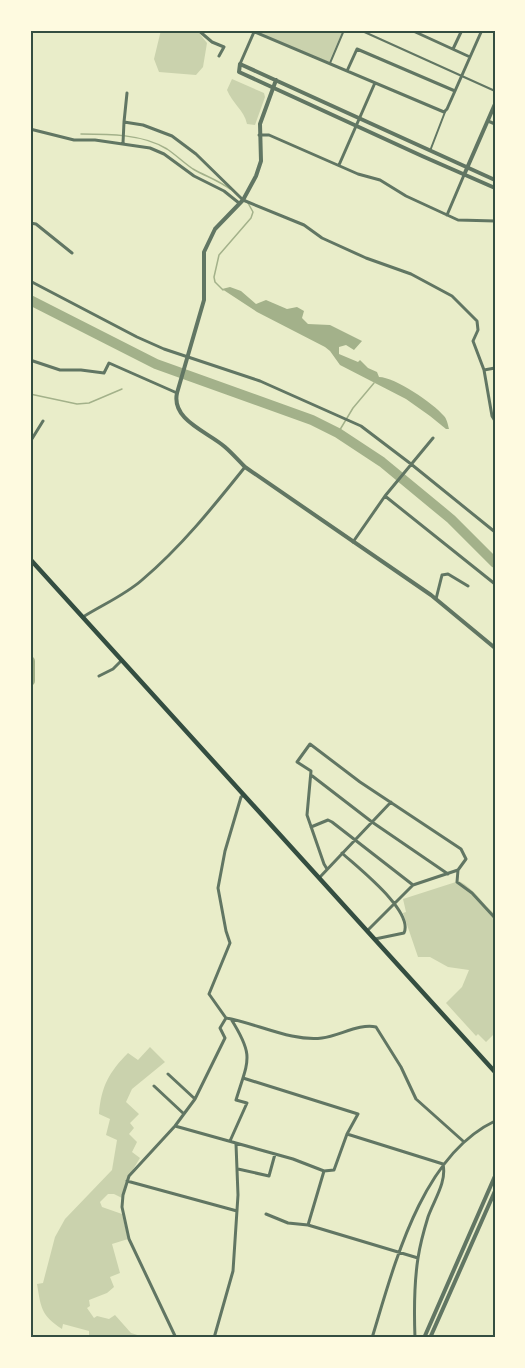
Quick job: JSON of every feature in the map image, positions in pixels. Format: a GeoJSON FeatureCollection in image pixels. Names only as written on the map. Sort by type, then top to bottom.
{"type":"FeatureCollection","features":[{"type":"Feature","properties":{"kind":"main road"},"geometry":{"type":"LineString","coordinates":[[30,559],[495,1072]]}},
{"type":"Feature","properties":{"kind":"street"},"geometry":{"type":"LineString","coordinates":[[198,30],[212,42],[224,46],[219,56]]}},
{"type":"Feature","properties":{"kind":"street"},"geometry":{"type":"LineString","coordinates":[[330,63],[344,30]]}},
{"type":"Feature","properties":{"kind":"street"},"geometry":{"type":"LineString","coordinates":[[360,30],[495,91]]}},
{"type":"Feature","properties":{"kind":"street"},"geometry":{"type":"LineString","coordinates":[[411,30],[470,57]]}},
{"type":"Feature","properties":{"kind":"street"},"geometry":{"type":"LineString","coordinates":[[453,49],[462,30]]}},
{"type":"Feature","properties":{"kind":"street"},"geometry":{"type":"LineString","coordinates":[[430,151],[482,30]]}},
{"type":"Feature","properties":{"kind":"street"},"geometry":{"type":"LineString","coordinates":[[446,111],[375,84],[253,31],[240,64],[239,72],[495,188]]}},
{"type":"Feature","properties":{"kind":"street"},"geometry":{"type":"LineString","coordinates":[[347,71],[357,49],[455,91]]}},
{"type":"Feature","properties":{"kind":"street"},"geometry":{"type":"LineString","coordinates":[[240,64],[495,180]]}},
{"type":"Feature","properties":{"kind":"street"},"geometry":{"type":"LineString","coordinates":[[276,80],[260,124],[261,161],[256,176],[241,202],[218,224],[205,249],[203,262],[205,293],[177,393],[176,404],[188,420],[224,446],[245,467],[436,599],[495,648]]}},
{"type":"Feature","properties":{"kind":"street"},"geometry":{"type":"LineString","coordinates":[[339,165],[375,84]]}},
{"type":"Feature","properties":{"kind":"street"},"geometry":{"type":"LineString","coordinates":[[123,143],[127,93]]}},
{"type":"Feature","properties":{"kind":"street"},"geometry":{"type":"LineString","coordinates":[[447,216],[495,104]]}},
{"type":"Feature","properties":{"kind":"street"},"geometry":{"type":"LineString","coordinates":[[488,121],[495,124]]}},
{"type":"Feature","properties":{"kind":"street"},"geometry":{"type":"LineString","coordinates":[[124,122],[143,125],[171,136],[196,154],[241,202]]}},
{"type":"Feature","properties":{"kind":"street"},"geometry":{"type":"LineString","coordinates":[[30,129],[74,140],[123,143],[150,148],[164,154],[184,170],[241,202],[304,225],[322,238],[366,258],[411,274],[452,296],[477,321],[478,330],[473,341],[484,369],[492,416],[495,421]]}},
{"type":"Feature","properties":{"kind":"street"},"geometry":{"type":"LineString","coordinates":[[259,135],[269,135],[358,174],[380,180],[447,216],[458,220],[495,221]]}},
{"type":"Feature","properties":{"kind":"street"},"geometry":{"type":"LineString","coordinates":[[30,223],[36,224],[72,253]]}},
{"type":"Feature","properties":{"kind":"street"},"geometry":{"type":"LineString","coordinates":[[30,281],[137,337],[260,381],[361,426],[495,532]]}},
{"type":"Feature","properties":{"kind":"street"},"geometry":{"type":"LineString","coordinates":[[30,360],[60,370],[104,373],[109,363],[177,393]]}},
{"type":"Feature","properties":{"kind":"street"},"geometry":{"type":"LineString","coordinates":[[484,369],[495,368]]}},
{"type":"Feature","properties":{"kind":"street"},"geometry":{"type":"LineString","coordinates":[[30,442],[43,421]]}},
{"type":"Feature","properties":{"kind":"street"},"geometry":{"type":"LineString","coordinates":[[353,542],[385,496],[433,438]]}},
{"type":"Feature","properties":{"kind":"street"},"geometry":{"type":"LineString","coordinates":[[83,617],[140,582],[197,526],[245,467]]}},
{"type":"Feature","properties":{"kind":"street"},"geometry":{"type":"LineString","coordinates":[[385,496],[495,584]]}},
{"type":"Feature","properties":{"kind":"street"},"geometry":{"type":"LineString","coordinates":[[436,599],[442,575],[447,574],[468,586]]}},
{"type":"Feature","properties":{"kind":"street"},"geometry":{"type":"LineString","coordinates":[[99,676],[113,669],[122,660]]}},
{"type":"Feature","properties":{"kind":"street"},"geometry":{"type":"LineString","coordinates":[[448,874],[372,822],[297,762],[310,744],[461,849],[466,859],[458,870],[457,882],[472,893],[495,918]]}},
{"type":"Feature","properties":{"kind":"street"},"geometry":{"type":"LineString","coordinates":[[310,774],[307,815],[327,869]]}},
{"type":"Feature","properties":{"kind":"street"},"geometry":{"type":"LineString","coordinates":[[230,1142],[247,1103],[236,1100],[249,1061],[242,1037],[209,994],[230,942],[218,888],[228,843],[241,797],[244,795]]}},
{"type":"Feature","properties":{"kind":"street"},"geometry":{"type":"LineString","coordinates":[[320,877],[391,802]]}},
{"type":"Feature","properties":{"kind":"street"},"geometry":{"type":"LineString","coordinates":[[311,827],[327,820],[413,885]]}},
{"type":"Feature","properties":{"kind":"street"},"geometry":{"type":"LineString","coordinates":[[342,853],[395,903],[404,919],[406,930],[401,935],[375,939]]}},
{"type":"Feature","properties":{"kind":"street"},"geometry":{"type":"LineString","coordinates":[[368,930],[413,885],[458,870]]}},
{"type":"Feature","properties":{"kind":"street"},"geometry":{"type":"LineString","coordinates":[[176,1338],[126,1230],[122,1201],[127,1181],[136,1167],[175,1126],[195,1099],[225,1038],[220,1028],[228,1019]]}},
{"type":"Feature","properties":{"kind":"street"},"geometry":{"type":"LineString","coordinates":[[228,1019],[307,1039],[330,1037],[368,1026],[376,1027],[401,1067],[416,1099],[464,1141]]}},
{"type":"Feature","properties":{"kind":"street"},"geometry":{"type":"LineString","coordinates":[[168,1074],[195,1099]]}},
{"type":"Feature","properties":{"kind":"street"},"geometry":{"type":"LineString","coordinates":[[175,1126],[275,1154],[324,1171],[334,1170],[347,1134],[358,1114],[243,1078]]}},
{"type":"Feature","properties":{"kind":"street"},"geometry":{"type":"LineString","coordinates":[[154,1086],[184,1114]]}},
{"type":"Feature","properties":{"kind":"street"},"geometry":{"type":"LineString","coordinates":[[372,1338],[387,1284],[431,1182],[443,1164],[464,1141],[485,1125],[495,1121]]}},
{"type":"Feature","properties":{"kind":"street"},"geometry":{"type":"LineString","coordinates":[[347,1134],[443,1164]]}},
{"type":"Feature","properties":{"kind":"street"},"geometry":{"type":"LineString","coordinates":[[214,1338],[233,1271],[238,1169],[236,1143]]}},
{"type":"Feature","properties":{"kind":"street"},"geometry":{"type":"LineString","coordinates":[[238,1169],[269,1176],[275,1154]]}},
{"type":"Feature","properties":{"kind":"street"},"geometry":{"type":"LineString","coordinates":[[415,1338],[418,1258],[428,1218],[442,1182],[443,1164]]}},
{"type":"Feature","properties":{"kind":"street"},"geometry":{"type":"LineString","coordinates":[[308,1225],[324,1171]]}},
{"type":"Feature","properties":{"kind":"street"},"geometry":{"type":"LineString","coordinates":[[424,1338],[495,1176]]}},
{"type":"Feature","properties":{"kind":"street"},"geometry":{"type":"LineString","coordinates":[[127,1181],[237,1211]]}},
{"type":"Feature","properties":{"kind":"street"},"geometry":{"type":"LineString","coordinates":[[430,1338],[495,1191]]}},
{"type":"Feature","properties":{"kind":"street"},"geometry":{"type":"LineString","coordinates":[[266,1214],[288,1223],[308,1225],[418,1258]]}},
{"type":"Feature","properties":{"kind":"shaded area"},"geometry":{"type":"Polygon","coordinates":[[[161,30],[199,33],[207,43],[203,67],[196,75],[159,72],[154,59],[161,30]]]}},
{"type":"Feature","properties":{"kind":"shaded area"},"geometry":{"type":"Polygon","coordinates":[[[255,30],[343,30],[329,62],[254,32],[255,30]]]}},
{"type":"Feature","properties":{"kind":"shaded area"},"geometry":{"type":"Polygon","coordinates":[[[232,79],[264,93],[265,97],[255,125],[247,124],[229,95],[227,90],[232,79]]]}},
{"type":"Feature","properties":{"kind":"shaded area"},"geometry":{"type":"Polygon","coordinates":[[[230,287],[241,291],[256,304],[266,300],[287,309],[297,307],[304,311],[302,318],[308,324],[330,325],[362,341],[354,350],[346,345],[339,347],[339,354],[358,362],[360,360],[368,368],[377,372],[379,377],[394,381],[423,398],[444,416],[449,429],[406,399],[340,365],[325,347],[257,312],[222,289],[230,287]]]}},
{"type":"Feature","properties":{"kind":"shaded area"},"geometry":{"type":"Polygon","coordinates":[[[459,881],[470,888],[495,914],[495,1033],[486,1042],[478,1034],[476,1036],[446,1003],[462,987],[469,970],[448,967],[430,957],[418,957],[403,913],[406,912],[403,899],[459,881]]]}},
{"type":"Feature","properties":{"kind":"shaded area"},"geometry":{"type":"Polygon","coordinates":[[[150,1047],[165,1062],[132,1089],[126,1102],[139,1114],[130,1123],[134,1128],[129,1134],[137,1142],[132,1152],[140,1158],[129,1176],[122,1198],[108,1194],[100,1202],[102,1207],[122,1214],[128,1239],[112,1244],[120,1273],[110,1277],[114,1287],[107,1293],[89,1300],[90,1306],[87,1308],[94,1318],[97,1316],[109,1319],[115,1315],[131,1333],[147,1338],[89,1338],[89,1331],[63,1324],[62,1329],[46,1315],[41,1305],[37,1284],[43,1283],[55,1237],[65,1219],[112,1170],[117,1140],[106,1135],[110,1119],[99,1114],[107,1080],[128,1053],[138,1060],[150,1047]]]}},
{"type":"Feature","properties":{"kind":"waterway"},"geometry":{"type":"LineString","coordinates":[[81,134],[125,136],[158,144],[193,169],[230,189]]}},
{"type":"Feature","properties":{"kind":"waterway"},"geometry":{"type":"LineString","coordinates":[[223,290],[215,282],[214,277],[219,255],[251,218],[253,212],[248,203]]}},
{"type":"Feature","properties":{"kind":"waterway"},"geometry":{"type":"LineString","coordinates":[[30,300],[156,364],[312,420],[338,433],[382,462],[451,519],[495,563]]}},
{"type":"Feature","properties":{"kind":"waterway"},"geometry":{"type":"LineString","coordinates":[[338,433],[353,408],[374,383]]}},
{"type":"Feature","properties":{"kind":"waterway"},"geometry":{"type":"LineString","coordinates":[[30,394],[77,404],[89,403],[122,389]]}},
{"type":"Feature","properties":{"kind":"waterway"},"geometry":{"type":"LineString","coordinates":[[30,661],[30,681]]}}]}
